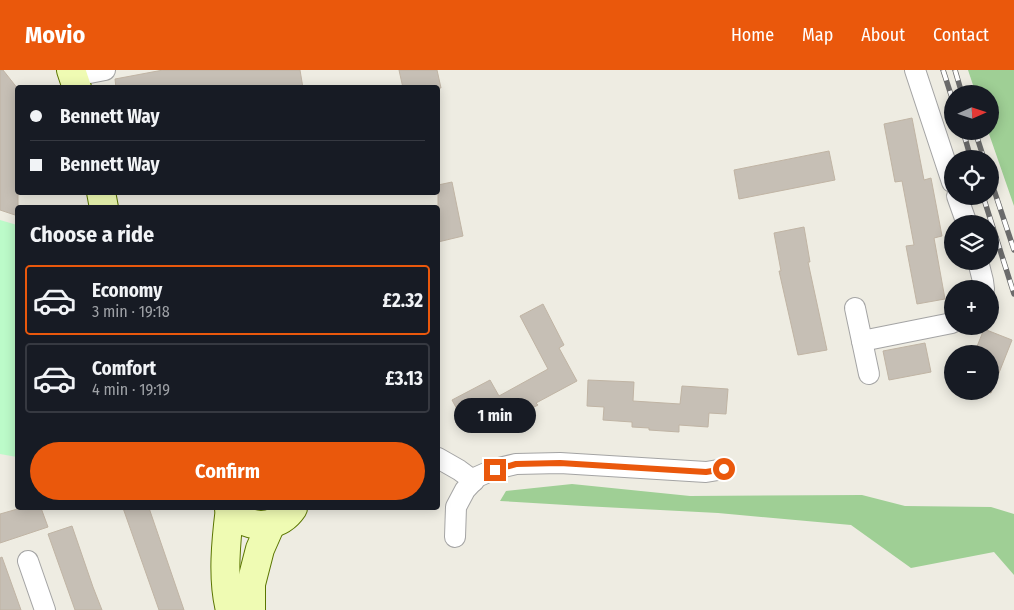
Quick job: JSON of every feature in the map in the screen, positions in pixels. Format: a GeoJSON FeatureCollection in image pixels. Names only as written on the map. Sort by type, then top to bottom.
{"type":"FeatureCollection","features":[{"type":"Feature","properties":{"kind":"main road"},"geometry":{"type":"LineString","coordinates":[[230,510],[226,555],[227,598],[230,610]]}},
{"type":"Feature","properties":{"kind":"main road"},"geometry":{"type":"LineString","coordinates":[[232,510],[238,517],[248,523],[260,525],[271,524],[281,520],[292,510]]}},
{"type":"Feature","properties":{"kind":"main road"},"geometry":{"type":"LineString","coordinates":[[251,610],[251,584],[260,549],[271,524]]}},
{"type":"Feature","properties":{"kind":"street"},"geometry":{"type":"LineString","coordinates":[[74,78],[104,70]]}},
{"type":"Feature","properties":{"kind":"street"},"geometry":{"type":"LineString","coordinates":[[915,70],[944,158]]}},
{"type":"Feature","properties":{"kind":"street"},"geometry":{"type":"LineString","coordinates":[[855,308],[869,374]]}},
{"type":"Feature","properties":{"kind":"street"},"geometry":{"type":"LineString","coordinates":[[862,341],[944,325]]}},
{"type":"Feature","properties":{"kind":"street"},"geometry":{"type":"LineString","coordinates":[[440,459],[474,481]]}},
{"type":"Feature","properties":{"kind":"street"},"geometry":{"type":"LineString","coordinates":[[455,537],[456,507],[465,490],[477,477],[516,464],[560,463],[706,472],[724,469]]}},
{"type":"Feature","properties":{"kind":"street"},"geometry":{"type":"LineString","coordinates":[[28,561],[45,610]]}},
{"type":"Feature","properties":{"kind":"green space"},"geometry":{"type":"Polygon","coordinates":[[[968,70],[1014,70],[1014,206],[999,163],[999,150],[995,150],[991,140],[999,140],[999,85],[973,85],[968,70]]]}},
{"type":"Feature","properties":{"kind":"green space"},"geometry":{"type":"Polygon","coordinates":[[[0,220],[15,224],[15,457],[0,454],[0,220]]]}},
{"type":"Feature","properties":{"kind":"green space"},"geometry":{"type":"Polygon","coordinates":[[[572,484],[690,496],[862,495],[905,506],[991,507],[1014,514],[1014,575],[994,552],[911,568],[851,525],[718,513],[500,501],[506,491],[572,484]]]}},
{"type":"Feature","properties":{"kind":"building"},"geometry":{"type":"Polygon","coordinates":[[[0,70],[3,70],[15,85],[15,195],[18,195],[18,205],[15,205],[15,215],[0,210],[0,70]]]}},
{"type":"Feature","properties":{"kind":"building"},"geometry":{"type":"Polygon","coordinates":[[[163,70],[300,70],[302,85],[116,85],[115,79],[163,70]]]}},
{"type":"Feature","properties":{"kind":"building"},"geometry":{"type":"Polygon","coordinates":[[[399,70],[437,70],[441,88],[440,85],[402,85],[399,70]]]}},
{"type":"Feature","properties":{"kind":"building"},"geometry":{"type":"Polygon","coordinates":[[[912,118],[924,180],[931,178],[942,236],[934,238],[944,299],[917,304],[906,246],[914,245],[902,181],[895,182],[884,124],[912,118]]]}},
{"type":"Feature","properties":{"kind":"building"},"geometry":{"type":"Polygon","coordinates":[[[829,151],[835,180],[739,199],[734,170],[829,151]]]}},
{"type":"Feature","properties":{"kind":"building"},"geometry":{"type":"Polygon","coordinates":[[[452,182],[463,236],[440,242],[440,205],[438,205],[438,195],[440,195],[440,185],[452,182]]]}},
{"type":"Feature","properties":{"kind":"building"},"geometry":{"type":"Polygon","coordinates":[[[804,227],[810,262],[808,262],[827,350],[798,355],[779,271],[781,271],[774,233],[804,227]]]}},
{"type":"Feature","properties":{"kind":"building"},"geometry":{"type":"Polygon","coordinates":[[[543,304],[564,345],[559,348],[577,381],[536,403],[538,405],[512,419],[510,416],[486,429],[479,416],[465,424],[452,400],[490,380],[499,396],[548,369],[520,316],[543,304]]]}},
{"type":"Feature","properties":{"kind":"building"},"geometry":{"type":"Polygon","coordinates":[[[982,335],[999,335],[1012,340],[999,373],[999,345],[978,345],[982,335]]]}},
{"type":"Feature","properties":{"kind":"building"},"geometry":{"type":"Polygon","coordinates":[[[925,343],[931,372],[889,380],[883,351],[925,343]]]}},
{"type":"Feature","properties":{"kind":"building"},"geometry":{"type":"Polygon","coordinates":[[[588,380],[634,382],[633,401],[680,404],[682,386],[728,389],[726,414],[709,413],[708,427],[679,425],[679,432],[649,430],[649,428],[632,427],[632,422],[603,420],[604,407],[587,406],[588,380]]]}},
{"type":"Feature","properties":{"kind":"building"},"geometry":{"type":"Polygon","coordinates":[[[15,510],[42,510],[48,527],[0,543],[0,514],[15,510]]]}},
{"type":"Feature","properties":{"kind":"building"},"geometry":{"type":"Polygon","coordinates":[[[124,510],[150,510],[184,610],[159,610],[124,510]]]}},
{"type":"Feature","properties":{"kind":"building"},"geometry":{"type":"Polygon","coordinates":[[[72,526],[102,610],[75,610],[48,534],[72,526]]]}},
{"type":"Feature","properties":{"kind":"building"},"geometry":{"type":"Polygon","coordinates":[[[2,557],[21,610],[0,610],[0,558],[2,557]]]}},
{"type":"Feature","properties":{"kind":"railway"},"geometry":{"type":"LineString","coordinates":[[943,70],[948,85]]}},
{"type":"Feature","properties":{"kind":"railway"},"geometry":{"type":"LineString","coordinates":[[955,70],[959,85]]}},
{"type":"Feature","properties":{"kind":"railway"},"geometry":{"type":"LineString","coordinates":[[966,140],[968,150]]}},
{"type":"Feature","properties":{"kind":"railway"},"geometry":{"type":"LineString","coordinates":[[978,140],[981,150]]}},
{"type":"Feature","properties":{"kind":"railway"},"geometry":{"type":"LineString","coordinates":[[986,205],[1014,294]]}},
{"type":"Feature","properties":{"kind":"railway"},"geometry":{"type":"LineString","coordinates":[[999,205],[1014,250]]}},
{"type":"Feature","properties":{"kind":"route"},"geometry":{"type":"LineString","coordinates":[[495,470],[516,464],[560,463],[706,472],[724,469]]}}]}
